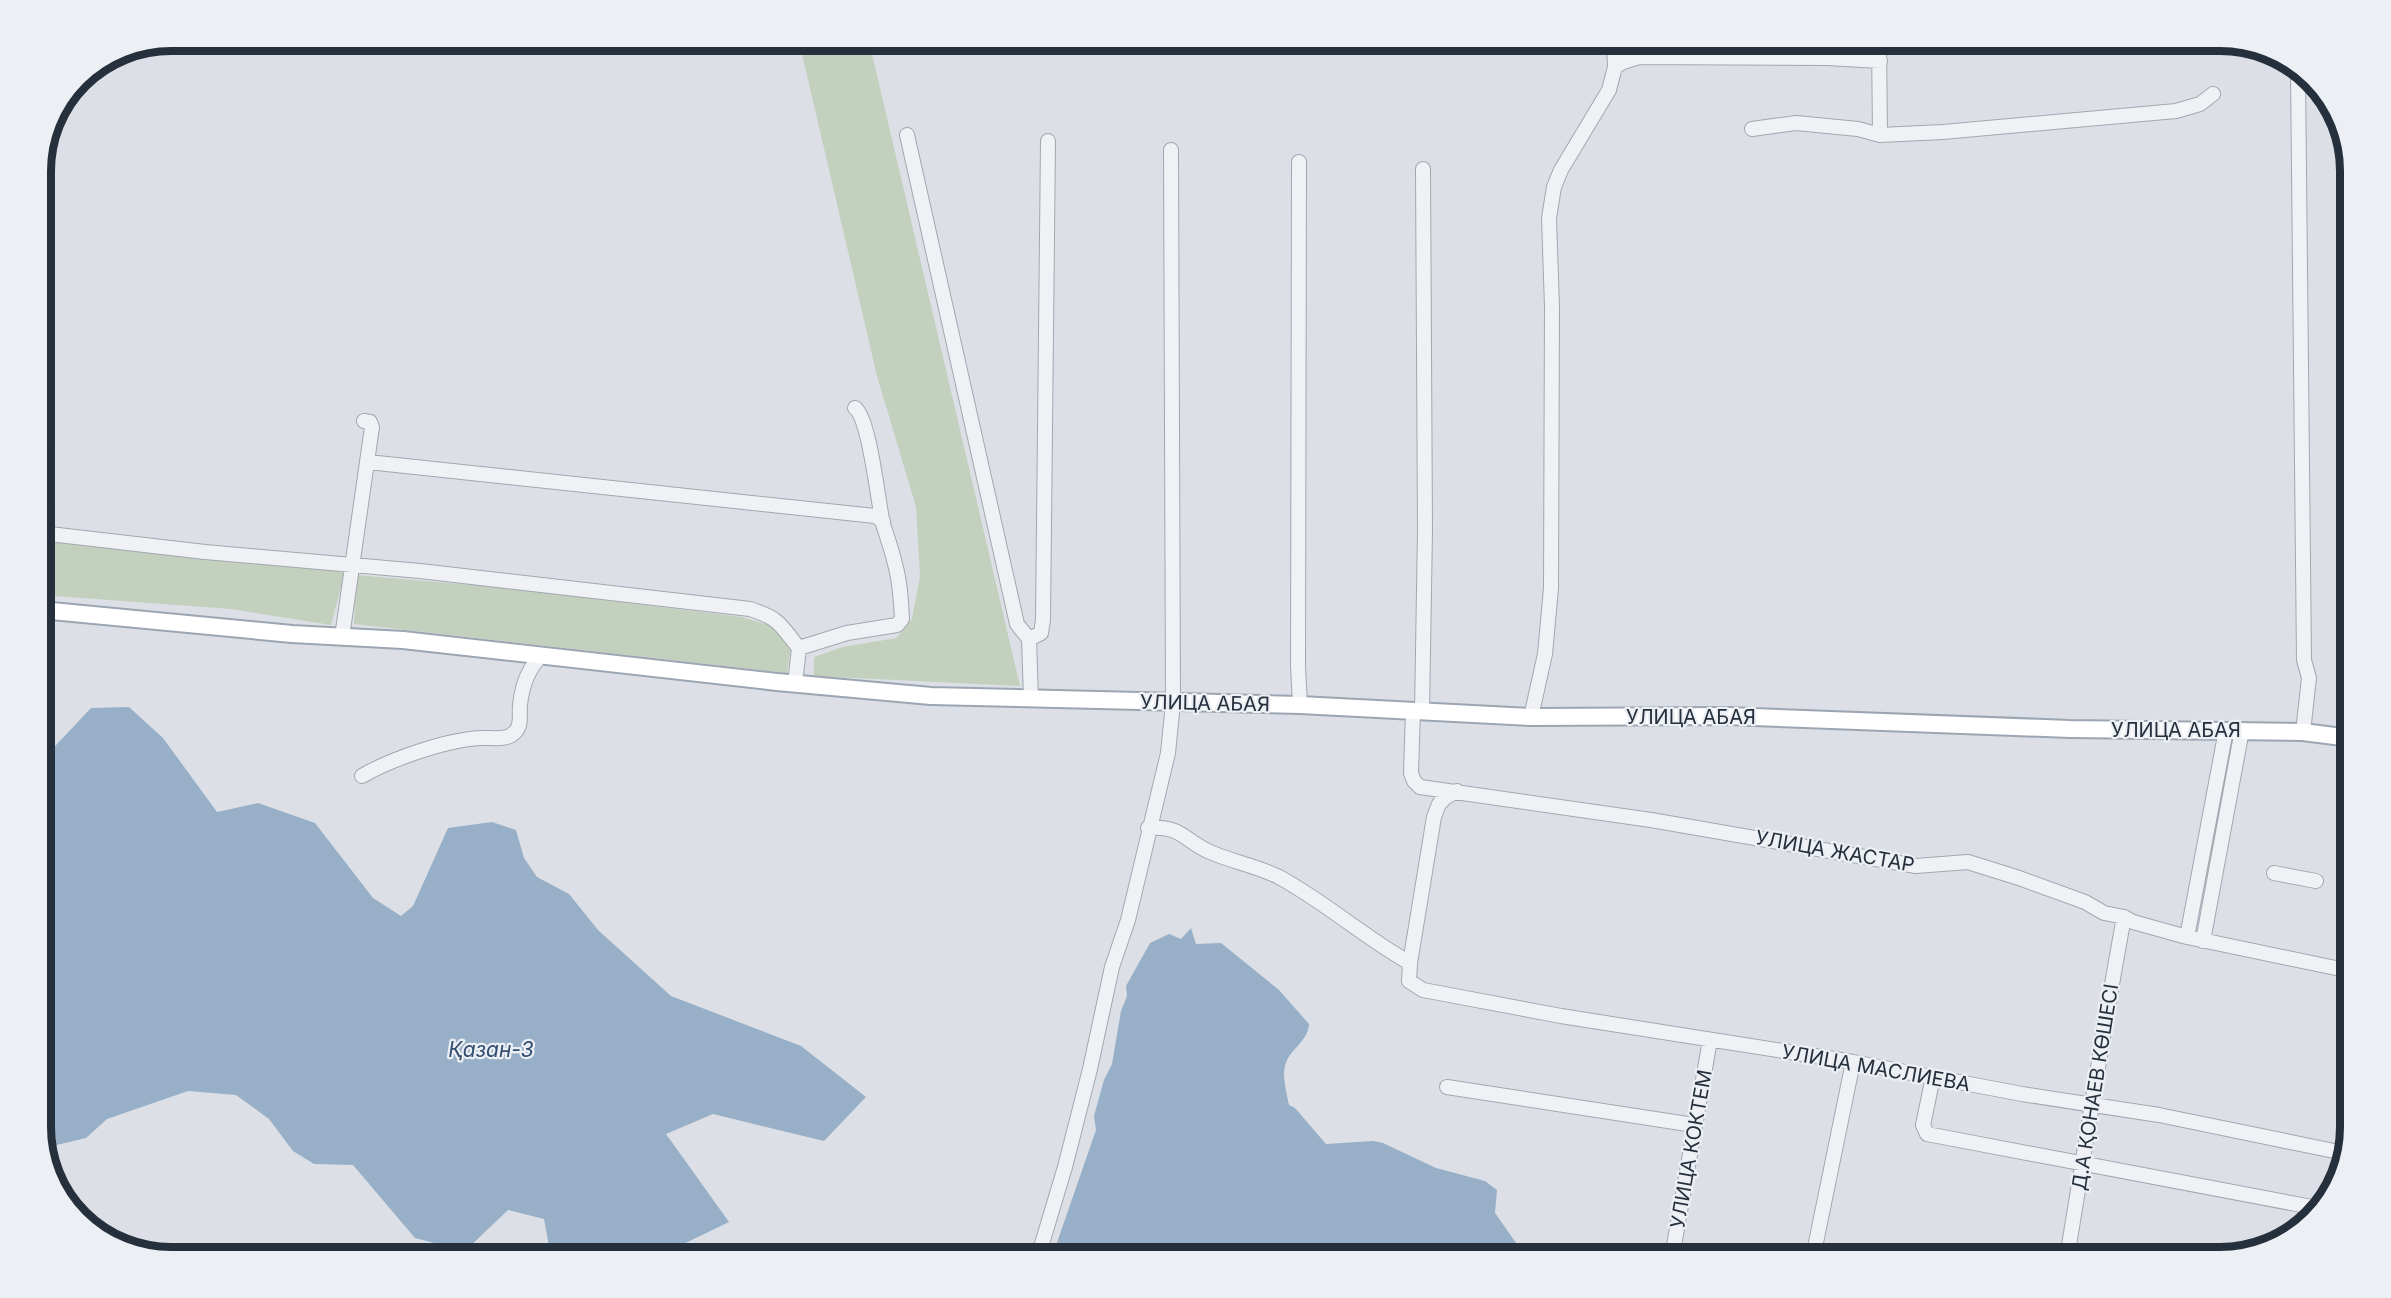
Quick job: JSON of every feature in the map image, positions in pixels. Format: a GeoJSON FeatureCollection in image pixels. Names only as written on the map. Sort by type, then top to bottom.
{"type":"FeatureCollection","features":[{"type":"Feature","properties":{"kind":"main road","name":"УЛИЦА АБАЯ"},"geometry":{"type":"LineString","coordinates":[[51,611],[342,637],[403,640],[795,684],[931,696],[1300,705],[1531,717],[1728,716],[2070,729],[2234,730],[2303,732],[2340,737]]}},
{"type":"Feature","properties":{"kind":"street"},"geometry":{"type":"LineString","coordinates":[[1531,717],[1545,654],[1551,588],[1552,319],[1549,218],[1554,186],[1561,170],[1609,90],[1615,67],[1614,51]]}},
{"type":"Feature","properties":{"kind":"street"},"geometry":{"type":"LineString","coordinates":[[1880,51],[1880,135]]}},
{"type":"Feature","properties":{"kind":"street"},"geometry":{"type":"LineString","coordinates":[[1615,67],[1639,57],[1827,58],[1880,61]]}},
{"type":"Feature","properties":{"kind":"street"},"geometry":{"type":"LineString","coordinates":[[2298,80],[2304,660],[2309,678],[2303,732]]}},
{"type":"Feature","properties":{"kind":"street"},"geometry":{"type":"LineString","coordinates":[[1752,129],[1796,123],[1858,129],[1880,135],[1943,132],[2176,111],[2200,104],[2213,94]]}},
{"type":"Feature","properties":{"kind":"street"},"geometry":{"type":"LineString","coordinates":[[907,135],[1017,624],[1029,639],[1031,699]]}},
{"type":"Feature","properties":{"kind":"street"},"geometry":{"type":"LineString","coordinates":[[1029,639],[1041,633],[1044,620],[1048,141]]}},
{"type":"Feature","properties":{"kind":"street"},"geometry":{"type":"LineString","coordinates":[[1041,1247],[1065,1167],[1090,1069],[1112,967],[1128,920],[1148,828],[1168,753],[1173,703],[1171,150]]}},
{"type":"Feature","properties":{"kind":"street"},"geometry":{"type":"LineString","coordinates":[[1299,162],[1298,666],[1300,705]]}},
{"type":"Feature","properties":{"kind":"street"},"geometry":{"type":"LineString","coordinates":[[1417,711],[1425,530],[1423,169]]}},
{"type":"Feature","properties":{"kind":"street"},"geometry":{"type":"LineString","coordinates":[[799,648],[847,633],[897,625],[902,619],[896,566],[883,521],[865,430],[859,411],[855,408]]}},
{"type":"Feature","properties":{"kind":"street"},"geometry":{"type":"LineString","coordinates":[[342,637],[372,428],[370,422],[364,421]]}},
{"type":"Feature","properties":{"kind":"street"},"geometry":{"type":"LineString","coordinates":[[368,462],[875,516],[883,521]]}},
{"type":"Feature","properties":{"kind":"street"},"geometry":{"type":"LineString","coordinates":[[51,533],[205,552],[420,571],[750,609],[772,616],[781,623],[799,648],[795,684]]}},
{"type":"Feature","properties":{"kind":"street"},"geometry":{"type":"LineString","coordinates":[[362,776],[379,766],[429,749],[480,738],[496,739],[514,734],[518,728],[522,693],[527,676],[542,655]]}},
{"type":"Feature","properties":{"kind":"street","name":"УЛИЦА ЖАСТАР"},"geometry":{"type":"LineString","coordinates":[[1417,711],[1411,773],[1414,781],[1420,787],[1651,820],[1917,866],[1968,862],[2085,902],[2104,913],[2124,917],[2133,922],[2203,941],[2340,969]]}},
{"type":"Feature","properties":{"kind":"street"},"geometry":{"type":"LineString","coordinates":[[2187,937],[2234,730]]}},
{"type":"Feature","properties":{"kind":"street"},"geometry":{"type":"LineString","coordinates":[[2203,941],[2234,730]]}},
{"type":"Feature","properties":{"kind":"street"},"geometry":{"type":"LineString","coordinates":[[1148,828],[1171,828],[1181,832],[1209,852],[1278,877],[1381,947],[1410,963],[1434,816],[1439,804],[1457,791]]}},
{"type":"Feature","properties":{"kind":"street"},"geometry":{"type":"LineString","coordinates":[[2274,873],[2316,881]]}},
{"type":"Feature","properties":{"kind":"street","name":"Д.А ҚОНАЕВ КӨШЕСІ"},"geometry":{"type":"LineString","coordinates":[[2069,1247],[2124,917]]}},
{"type":"Feature","properties":{"kind":"street","name":"УЛИЦА МАСЛИЕВА"},"geometry":{"type":"LineString","coordinates":[[1410,963],[1408,981],[1423,990],[1561,1016],[1853,1062],[2022,1094],[2159,1114],[2337,1152]]}},
{"type":"Feature","properties":{"kind":"street","name":"УЛИЦА КОКТЕМ"},"geometry":{"type":"LineString","coordinates":[[1674,1247],[1710,1040]]}},
{"type":"Feature","properties":{"kind":"street"},"geometry":{"type":"LineString","coordinates":[[1815,1247],[1853,1062]]}},
{"type":"Feature","properties":{"kind":"street"},"geometry":{"type":"LineString","coordinates":[[1933,1077],[1923,1125],[1927,1134],[2309,1207]]}},
{"type":"Feature","properties":{"kind":"street"},"geometry":{"type":"LineString","coordinates":[[1447,1087],[1694,1125]]}},
{"type":"Feature","properties":{"kind":"green space"},"geometry":{"type":"Polygon","coordinates":[[[801,51],[871,51],[1020,686],[814,676],[814,657],[843,647],[896,638],[912,619],[920,576],[916,507],[877,376],[801,51]]]}},
{"type":"Feature","properties":{"kind":"green space"},"geometry":{"type":"Polygon","coordinates":[[[51,542],[345,572],[331,625],[231,609],[51,596],[51,542]]]}},
{"type":"Feature","properties":{"kind":"green space"},"geometry":{"type":"Polygon","coordinates":[[[356,575],[507,588],[741,617],[773,626],[791,646],[787,673],[354,624],[356,575]]]}},
{"type":"Feature","properties":{"kind":"green space"},"geometry":{"type":"Polygon","coordinates":[[[2219,799],[2224,800],[2210,879],[2204,878],[2219,799]]]}},
{"type":"Feature","properties":{"kind":"water","name":"Қазан-3"},"geometry":{"type":"Polygon","coordinates":[[[129,707],[163,738],[217,812],[258,803],[315,823],[373,898],[401,916],[413,906],[448,828],[492,822],[516,830],[524,858],[537,877],[569,894],[598,930],[671,996],[801,1046],[866,1097],[824,1141],[713,1114],[666,1134],[729,1222],[677,1247],[549,1247],[544,1219],[508,1210],[469,1247],[450,1247],[415,1238],[353,1165],[314,1164],[293,1151],[269,1119],[236,1095],[188,1091],[107,1119],[86,1138],[52,1146],[51,750],[91,708],[129,707]]]}},
{"type":"Feature","properties":{"kind":"water"},"geometry":{"type":"Polygon","coordinates":[[[1191,928],[1196,944],[1221,943],[1279,990],[1309,1024],[1305,1036],[1287,1060],[1284,1070],[1285,1085],[1289,1105],[1295,1108],[1326,1144],[1373,1141],[1383,1143],[1436,1168],[1485,1181],[1497,1190],[1495,1213],[1519,1247],[1055,1247],[1096,1130],[1094,1116],[1104,1080],[1112,1064],[1121,1011],[1127,996],[1126,986],[1150,943],[1169,934],[1181,939],[1191,928]]]}}]}
